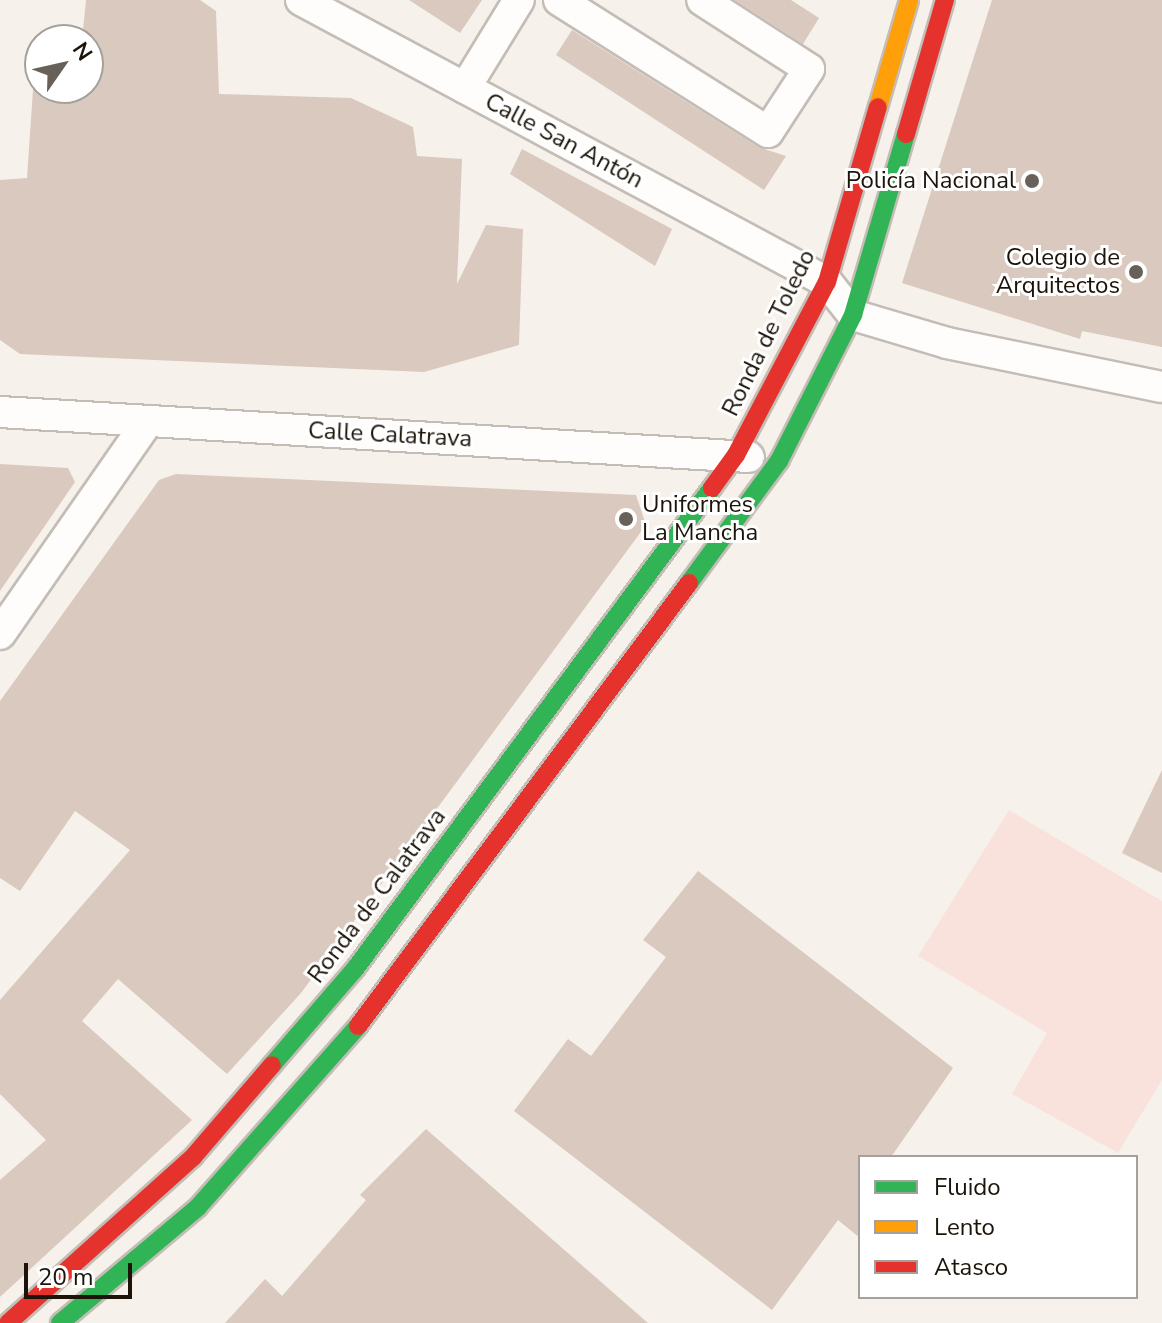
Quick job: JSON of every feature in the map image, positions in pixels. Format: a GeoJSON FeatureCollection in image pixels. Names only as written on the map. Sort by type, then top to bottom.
{"type":"FeatureCollection","features":[{"type":"Feature","properties":{"kind":"highway","name":"Ronda de Toledo"},"geometry":{"type":"LineString","coordinates":[[736,455],[827,282],[909,0]]}},
{"type":"Feature","properties":{"kind":"highway"},"geometry":{"type":"LineString","coordinates":[[60,1323],[198,1207],[385,996],[779,461],[853,315],[945,0]]}},
{"type":"Feature","properties":{"kind":"highway","name":"Ronda de Calatrava"},"geometry":{"type":"LineString","coordinates":[[8,1323],[193,1157],[355,969],[736,455]]}},
{"type":"Feature","properties":{"kind":"street","name":"Calle San Antón"},"geometry":{"type":"LineString","coordinates":[[301,0],[827,282]]}},
{"type":"Feature","properties":{"kind":"street"},"geometry":{"type":"LineString","coordinates":[[465,88],[519,0]]}},
{"type":"Feature","properties":{"kind":"street"},"geometry":{"type":"LineString","coordinates":[[562,1],[768,132],[809,69],[702,0]]}},
{"type":"Feature","properties":{"kind":"street"},"geometry":{"type":"LineString","coordinates":[[827,282],[853,315],[947,343],[1162,387]]}},
{"type":"Feature","properties":{"kind":"street","name":"Calle Calatrava"},"geometry":{"type":"LineString","coordinates":[[4,410],[736,455],[779,461]]}},
{"type":"Feature","properties":{"kind":"street"},"geometry":{"type":"LineString","coordinates":[[0,634],[148,421]]}},
{"type":"Feature","properties":{"kind":"shaded area"},"geometry":{"type":"Polygon","coordinates":[[[1009,810],[1162,901],[1162,1080],[1118,1153],[1012,1094],[1047,1033],[918,956],[1009,810]]]}},
{"type":"Feature","properties":{"kind":"building"},"geometry":{"type":"Polygon","coordinates":[[[86,0],[200,0],[216,11],[219,94],[351,98],[413,127],[417,156],[462,159],[457,284],[486,225],[523,229],[519,345],[424,372],[20,354],[0,340],[0,180],[27,178],[32,104],[104,104],[104,24],[84,24],[86,0]]]}},
{"type":"Feature","properties":{"kind":"building"},"geometry":{"type":"Polygon","coordinates":[[[409,0],[482,0],[460,33],[409,0]]]}},
{"type":"Feature","properties":{"kind":"building"},"geometry":{"type":"Polygon","coordinates":[[[735,0],[791,0],[819,18],[803,44],[735,0]]]}},
{"type":"Feature","properties":{"kind":"building","name":"Policía Nacional"},"geometry":{"type":"Polygon","coordinates":[[[992,0],[1162,0],[1162,347],[1082,331],[1080,339],[902,283],[992,0]]]}},
{"type":"Feature","properties":{"kind":"building"},"geometry":{"type":"Polygon","coordinates":[[[572,30],[758,147],[786,156],[764,190],[556,55],[572,30]]]}},
{"type":"Feature","properties":{"kind":"building"},"geometry":{"type":"Polygon","coordinates":[[[522,149],[672,229],[655,266],[510,174],[522,149]]]}},
{"type":"Feature","properties":{"kind":"building"},"geometry":{"type":"Polygon","coordinates":[[[0,464],[68,468],[75,482],[0,591],[0,464]]]}},
{"type":"Feature","properties":{"kind":"building"},"geometry":{"type":"Polygon","coordinates":[[[176,474],[636,495],[646,525],[301,993],[227,1074],[118,979],[82,1021],[192,1120],[0,1297],[0,1180],[46,1140],[0,1094],[0,1000],[130,850],[75,811],[20,891],[0,878],[0,701],[159,480],[176,474]]]}},
{"type":"Feature","properties":{"kind":"building"},"geometry":{"type":"Polygon","coordinates":[[[1162,770],[1162,873],[1122,853],[1162,770]]]}},
{"type":"Feature","properties":{"kind":"building"},"geometry":{"type":"Polygon","coordinates":[[[698,871],[953,1068],[892,1155],[858,1155],[858,1236],[838,1220],[772,1310],[514,1111],[568,1039],[591,1056],[666,957],[643,940],[698,871]]]}},
{"type":"Feature","properties":{"kind":"building"},"geometry":{"type":"Polygon","coordinates":[[[426,1129],[648,1323],[225,1323],[265,1279],[282,1296],[366,1200],[360,1195],[426,1129]]]}},
{"type":"Feature","properties":{"kind":"traffic: fast"},"geometry":{"type":"LineString","coordinates":[[689,583],[779,461],[853,315],[906,134]]}},
{"type":"Feature","properties":{"kind":"traffic: fast"},"geometry":{"type":"LineString","coordinates":[[272,1065],[355,969],[712,488]]}},
{"type":"Feature","properties":{"kind":"traffic: fast"},"geometry":{"type":"LineString","coordinates":[[60,1323],[198,1207],[358,1026]]}},
{"type":"Feature","properties":{"kind":"traffic: slow"},"geometry":{"type":"LineString","coordinates":[[878,107],[909,0]]}},
{"type":"Feature","properties":{"kind":"traffic: jam"},"geometry":{"type":"LineString","coordinates":[[906,134],[945,0]]}},
{"type":"Feature","properties":{"kind":"traffic: jam"},"geometry":{"type":"LineString","coordinates":[[712,488],[736,455],[827,282],[878,107]]}},
{"type":"Feature","properties":{"kind":"traffic: jam"},"geometry":{"type":"LineString","coordinates":[[358,1026],[689,583]]}},
{"type":"Feature","properties":{"kind":"traffic: jam"},"geometry":{"type":"LineString","coordinates":[[8,1323],[193,1157],[272,1065]]}},
{"type":"Feature","properties":{"kind":"place","name":"Policía Nacional"},"geometry":{"type":"Point","coordinates":[1032,181]}},
{"type":"Feature","properties":{"kind":"place","name":"Colegio de Arquitectos"},"geometry":{"type":"Point","coordinates":[1136,272]}},
{"type":"Feature","properties":{"kind":"place","name":"Uniformes La Mancha"},"geometry":{"type":"Point","coordinates":[626,519]}}]}
